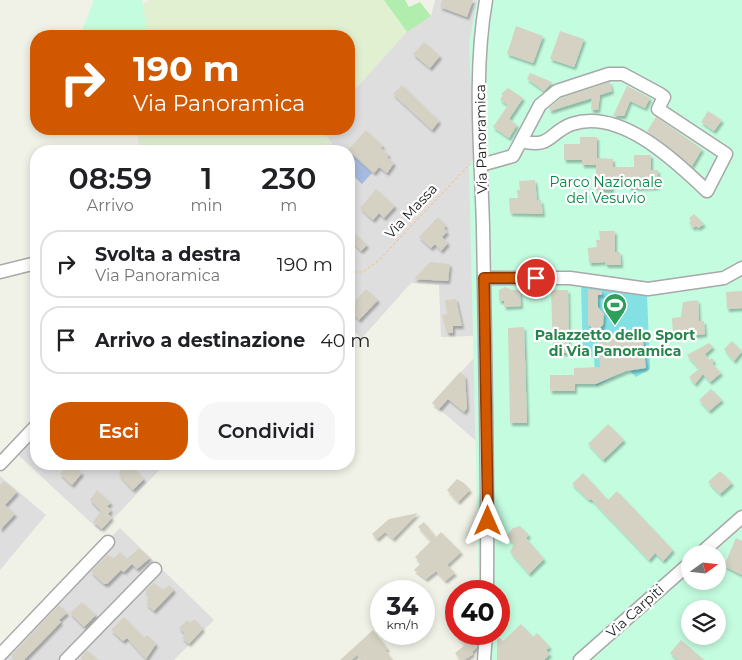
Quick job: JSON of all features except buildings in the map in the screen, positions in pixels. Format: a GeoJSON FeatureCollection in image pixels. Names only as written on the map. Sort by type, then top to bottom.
{"type":"FeatureCollection","features":[{"type":"Feature","properties":{"kind":"street","name":"Via Panoramica"},"geometry":{"type":"LineString","coordinates":[[486,0],[480,37],[488,469],[487,580]]}},
{"type":"Feature","properties":{"kind":"street"},"geometry":{"type":"LineString","coordinates":[[481,165],[513,156],[540,105],[556,91],[609,74],[623,74],[660,94],[664,97],[658,109],[726,154],[707,191],[670,157],[629,130],[592,120],[571,124],[547,141],[535,144],[521,141]]}},
{"type":"Feature","properties":{"kind":"street"},"geometry":{"type":"LineString","coordinates":[[0,272],[30,264]]}},
{"type":"Feature","properties":{"kind":"street"},"geometry":{"type":"LineString","coordinates":[[484,278],[570,278],[648,289],[724,278],[742,268]]}},
{"type":"Feature","properties":{"kind":"street"},"geometry":{"type":"LineString","coordinates":[[0,464],[30,432]]}},
{"type":"Feature","properties":{"kind":"street"},"geometry":{"type":"LineString","coordinates":[[710,545],[742,516]]}},
{"type":"Feature","properties":{"kind":"street"},"geometry":{"type":"LineString","coordinates":[[0,655],[108,542]]}},
{"type":"Feature","properties":{"kind":"street"},"geometry":{"type":"LineString","coordinates":[[66,660],[155,569]]}},
{"type":"Feature","properties":{"kind":"street","name":"Via Carpiti"},"geometry":{"type":"LineString","coordinates":[[580,660],[681,571]]}},
{"type":"Feature","properties":{"kind":"street"},"geometry":{"type":"LineString","coordinates":[[484,660],[485,645]]}},
{"type":"Feature","properties":{"kind":"path","name":"Via Massa"},"geometry":{"type":"LineString","coordinates":[[355,272],[363,272],[378,261],[481,152]]}},
{"type":"Feature","properties":{"kind":"shaded area"},"geometry":{"type":"Polygon","coordinates":[[[435,0],[490,0],[481,445],[432,403],[474,358],[473,336],[441,337],[439,285],[411,283],[362,338],[355,332],[355,145],[330,145],[332,143],[325,135],[355,135],[355,87],[405,33],[431,16],[435,0]]]}},
{"type":"Feature","properties":{"kind":"shaded area"},"geometry":{"type":"Polygon","coordinates":[[[355,157],[372,173],[362,184],[355,178],[355,157]]]}},
{"type":"Feature","properties":{"kind":"shaded area","name":"Palazzetto dello Sport di Via Panoramica"},"geometry":{"type":"Polygon","coordinates":[[[581,284],[647,295],[650,369],[636,377],[629,370],[596,386],[594,357],[583,357],[581,284]]]}},
{"type":"Feature","properties":{"kind":"shaded area"},"geometry":{"type":"Polygon","coordinates":[[[30,436],[30,466],[15,452],[30,436]]]}},
{"type":"Feature","properties":{"kind":"shaded area"},"geometry":{"type":"Polygon","coordinates":[[[34,470],[159,470],[101,532],[34,470]]]}},
{"type":"Feature","properties":{"kind":"shaded area"},"geometry":{"type":"Polygon","coordinates":[[[0,476],[46,515],[0,570],[0,476]]]}},
{"type":"Feature","properties":{"kind":"shaded area"},"geometry":{"type":"Polygon","coordinates":[[[120,528],[214,620],[174,660],[0,660],[0,650],[120,528]]]}},
{"type":"Feature","properties":{"kind":"green space"},"geometry":{"type":"Polygon","coordinates":[[[94,0],[142,0],[147,30],[82,30],[94,0]]]}},
{"type":"Feature","properties":{"kind":"green space"},"geometry":{"type":"Polygon","coordinates":[[[150,0],[384,0],[407,32],[356,88],[355,30],[147,30],[142,5],[150,0]]]}},
{"type":"Feature","properties":{"kind":"green space"},"geometry":{"type":"Polygon","coordinates":[[[384,0],[405,0],[409,7],[420,2],[431,16],[407,32],[384,0]]]}},
{"type":"Feature","properties":{"kind":"green space","name":"Parco Nazionale del Vesuvio"},"geometry":{"type":"Polygon","coordinates":[[[477,0],[742,0],[742,660],[479,660],[479,645],[510,645],[510,580],[479,580],[469,167],[474,157],[469,44],[477,0]]]}},
{"type":"Feature","properties":{"kind":"green space"},"geometry":{"type":"Polygon","coordinates":[[[138,135],[325,135],[332,143],[330,145],[138,145],[138,135]]]}},
{"type":"Feature","properties":{"kind":"place","name":"Palazzetto dello Sport di Via Panoramica"},"geometry":{"type":"Point","coordinates":[615,326]}},
{"type":"Feature","properties":{"kind":"route"},"geometry":{"type":"LineString","coordinates":[[488,521],[484,278],[536,278]]}}]}
